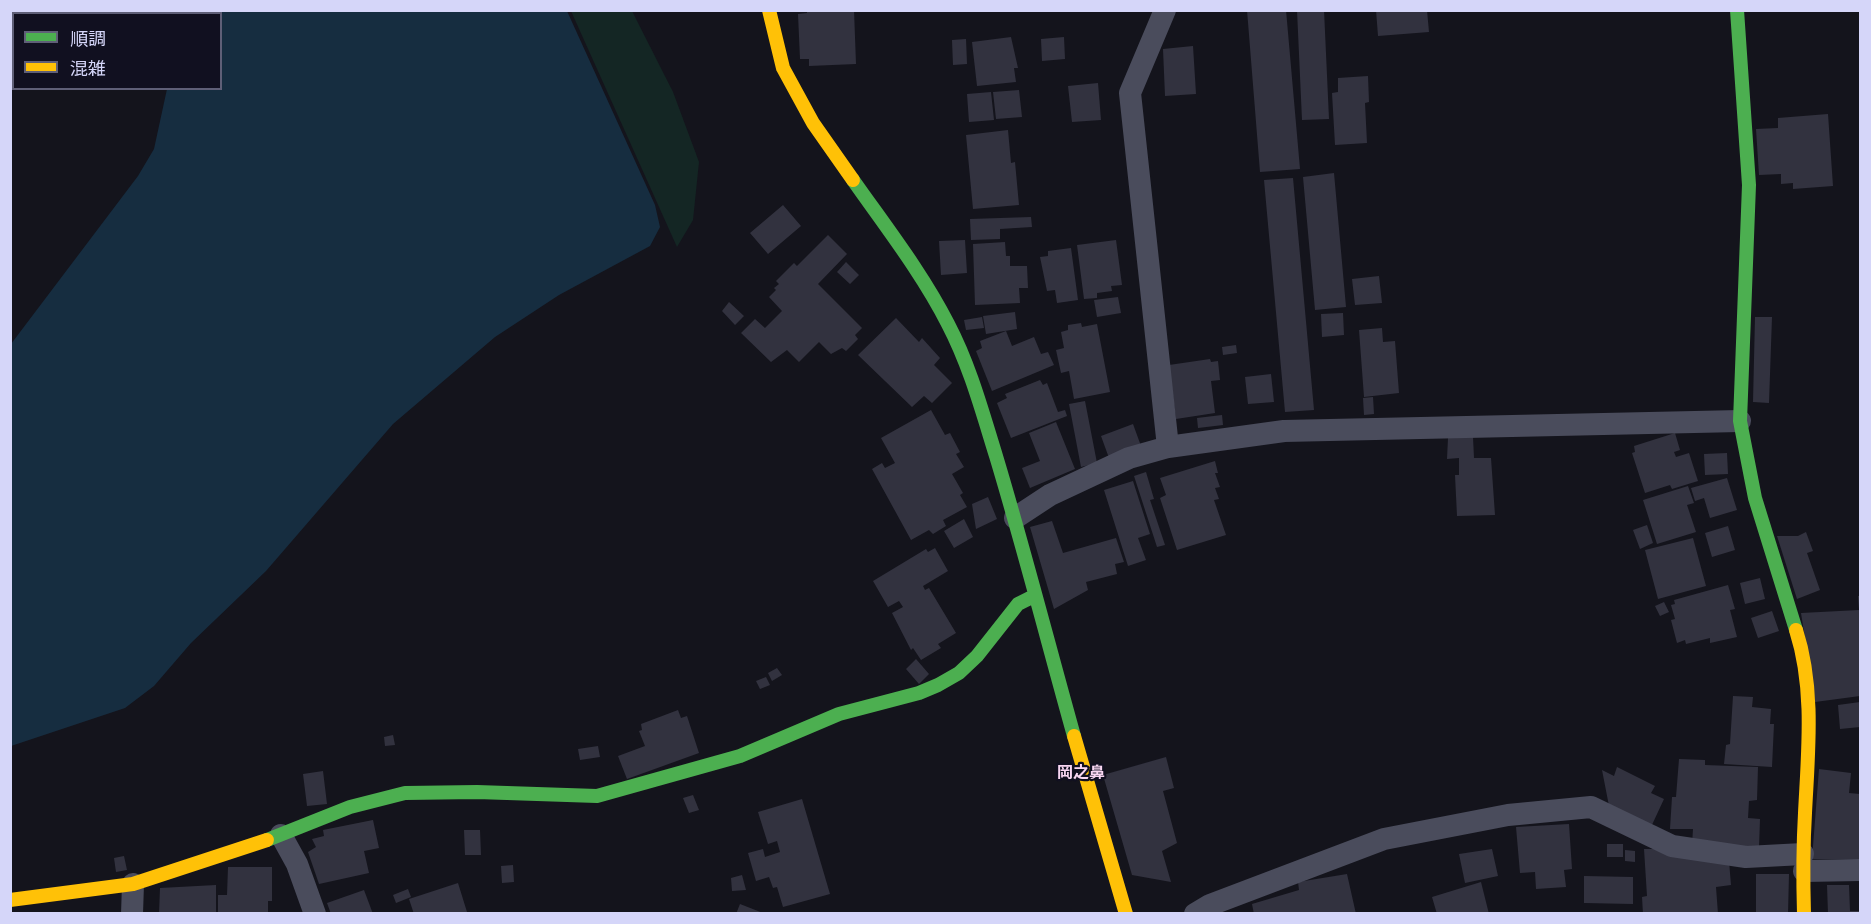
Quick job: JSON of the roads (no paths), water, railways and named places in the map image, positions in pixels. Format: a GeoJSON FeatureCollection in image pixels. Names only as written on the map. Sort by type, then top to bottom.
{"type":"FeatureCollection","features":[{"type":"Feature","properties":{"kind":"street"},"geometry":{"type":"LineString","coordinates":[[769,10],[783,68],[813,123],[926,284],[949,325],[970,372],[1016,518],[1034,596],[1126,914]]}},
{"type":"Feature","properties":{"kind":"street"},"geometry":{"type":"LineString","coordinates":[[1165,10],[1130,93],[1167,447]]}},
{"type":"Feature","properties":{"kind":"street"},"geometry":{"type":"LineString","coordinates":[[1737,10],[1749,184],[1740,421],[1755,498],[1801,645],[1807,682],[1809,734],[1803,862],[1804,914]]}},
{"type":"Feature","properties":{"kind":"street"},"geometry":{"type":"LineString","coordinates":[[1016,518],[1050,495],[1129,458],[1167,447],[1284,431],[1740,421]]}},
{"type":"Feature","properties":{"kind":"street"},"geometry":{"type":"LineString","coordinates":[[10,900],[133,884],[281,835],[350,807],[405,793],[477,792],[597,796],[740,756],[839,714],[919,693],[938,685],[959,673],[977,656],[1018,604],[1034,596]]}},
{"type":"Feature","properties":{"kind":"street"},"geometry":{"type":"LineString","coordinates":[[1195,914],[1210,905],[1384,838],[1508,815],[1591,807],[1672,846],[1860,870]]}},
{"type":"Feature","properties":{"kind":"street"},"geometry":{"type":"LineString","coordinates":[[281,835],[297,864],[315,914]]}},
{"type":"Feature","properties":{"kind":"street"},"geometry":{"type":"LineString","coordinates":[[297,864],[297,914]]}},
{"type":"Feature","properties":{"kind":"street"},"geometry":{"type":"LineString","coordinates":[[132,914],[133,884]]}},
{"type":"Feature","properties":{"kind":"water"},"geometry":{"type":"Polygon","coordinates":[[[567,11],[655,205],[660,227],[650,246],[559,295],[495,337],[393,424],[266,571],[191,643],[154,686],[125,708],[11,746],[11,344],[138,176],[154,149],[167,90],[222,90],[222,12],[164,12],[567,11]]]}},
{"type":"Feature","properties":{"kind":"district","name":"岡之鼻"},"geometry":{"type":"Point","coordinates":[1081,773]}}]}
